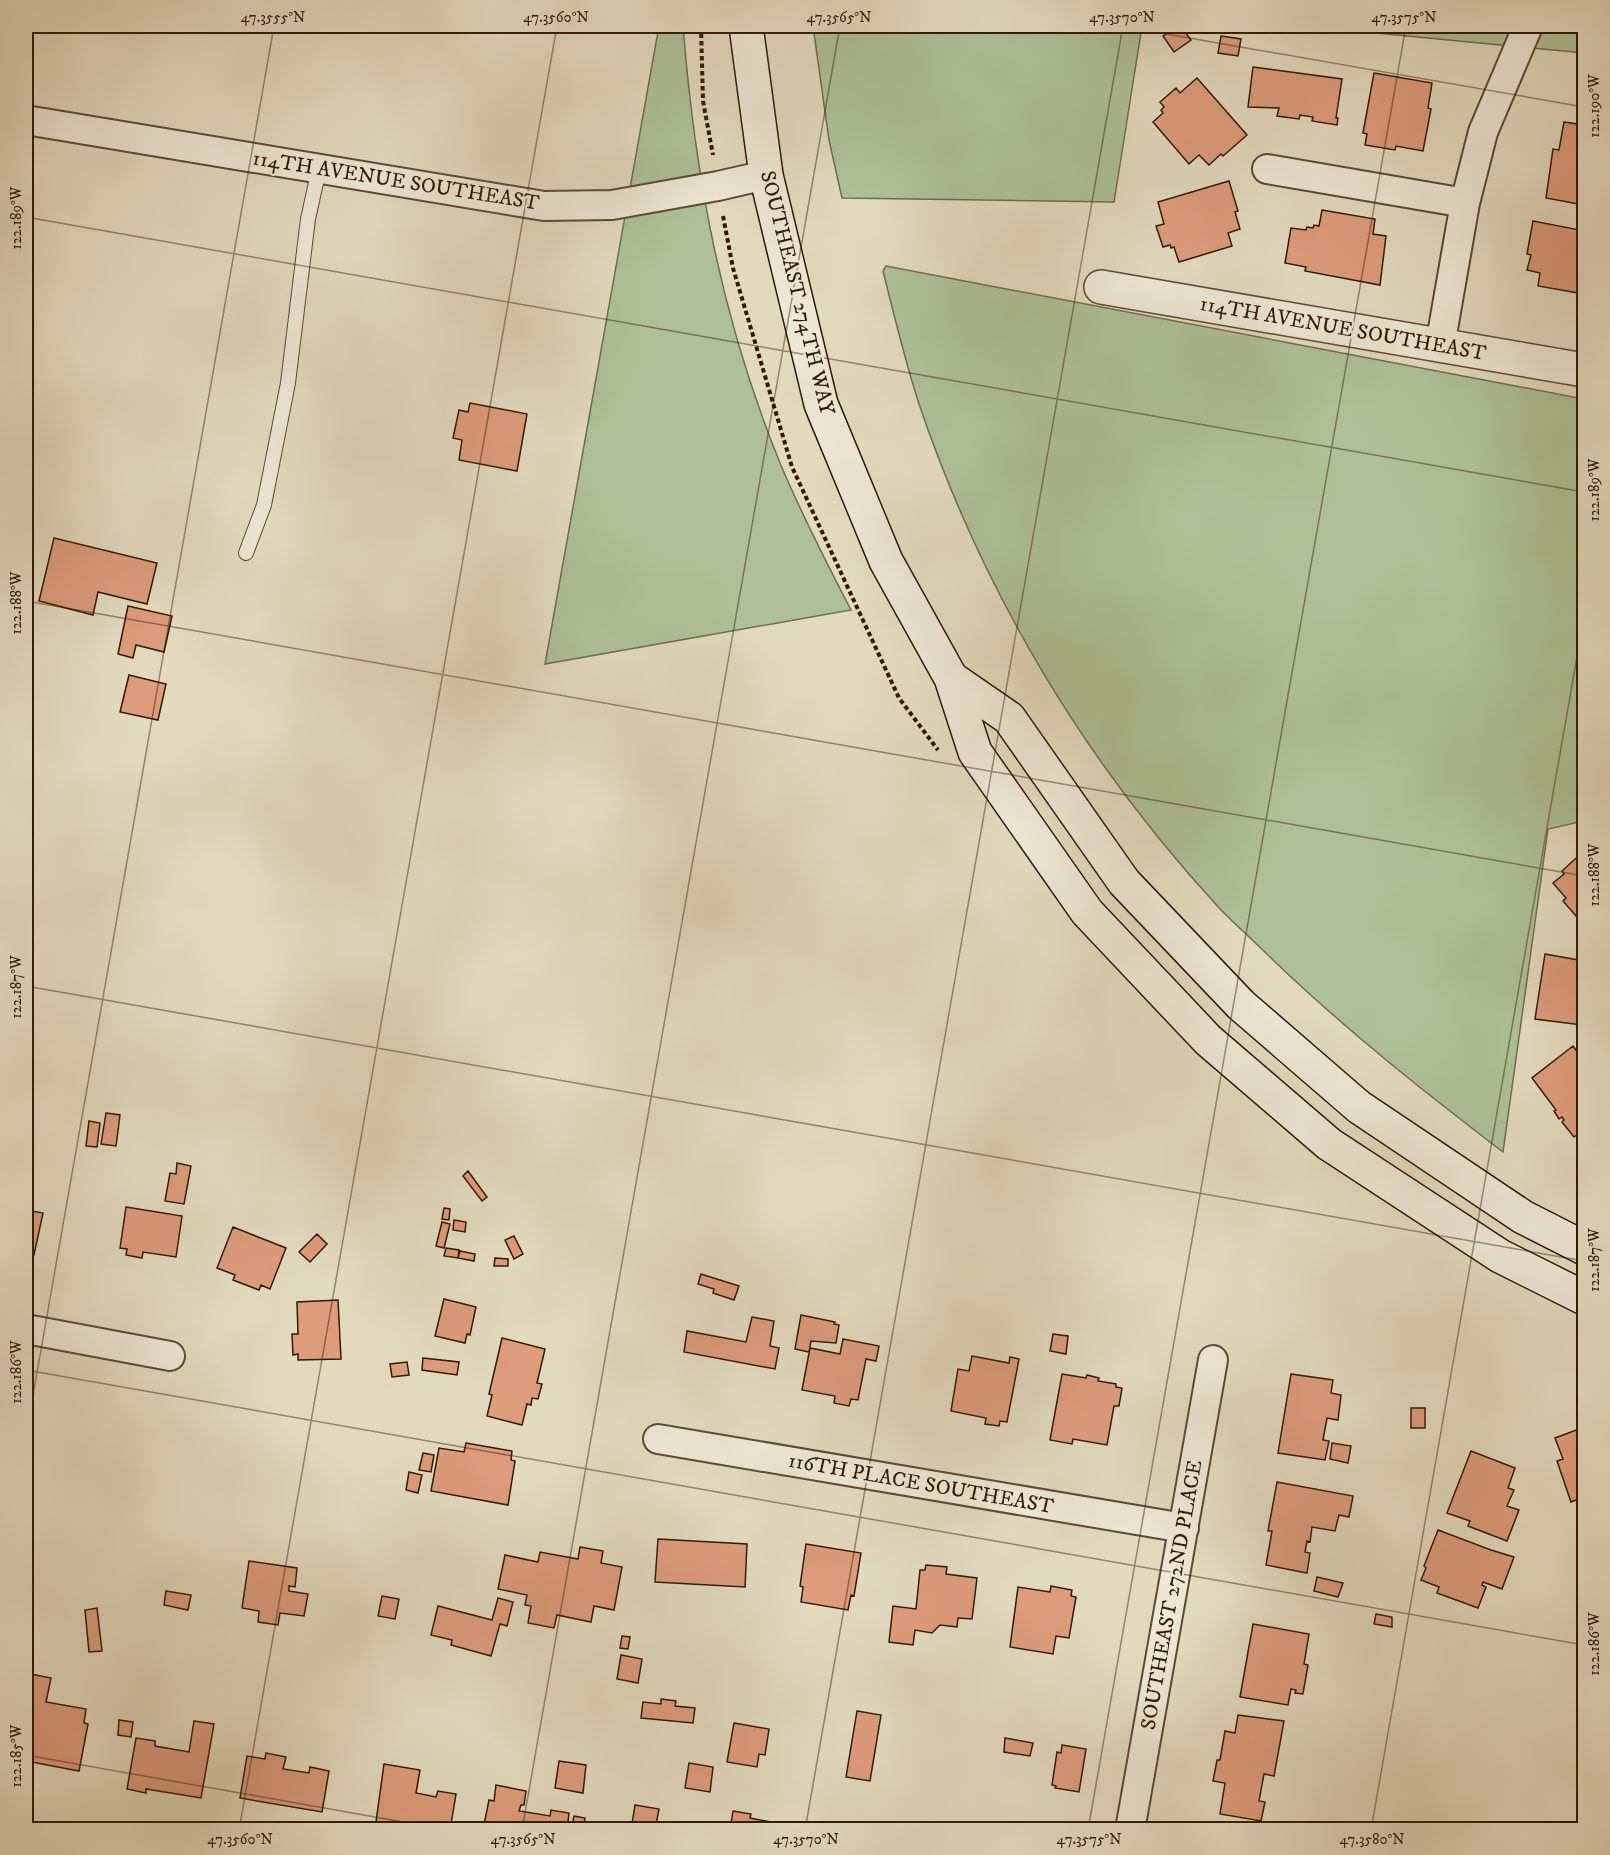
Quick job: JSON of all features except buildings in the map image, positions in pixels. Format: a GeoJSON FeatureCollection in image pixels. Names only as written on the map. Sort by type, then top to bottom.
{"type":"FeatureCollection","features":[{"type":"Feature","properties":{"kind":"main road","name":"SOUTHEAST 274TH WAY"},"geometry":{"type":"LineString","coordinates":[[746,26],[766,175],[821,404],[886,561],[951,678],[975,752],[1087,912],[1208,1040],[1329,1144],[1500,1256],[1584,1298]]}},
{"type":"Feature","properties":{"kind":"main road","name":"114TH AVENUE SOUTHEAST"},"geometry":{"type":"LineString","coordinates":[[1101,287],[1584,370]]}},
{"type":"Feature","properties":{"kind":"main road","name":"SOUTHEAST 274TH WAY"},"geometry":{"type":"LineString","coordinates":[[951,678],[1009,718],[1124,882],[1241,1005],[1359,1107],[1523,1217],[1584,1248]]}},
{"type":"Feature","properties":{"kind":"street"},"geometry":{"type":"LineString","coordinates":[[1440,345],[1465,203],[1483,132],[1528,26]]}},
{"type":"Feature","properties":{"kind":"street","name":"114TH AVENUE SOUTHEAST"},"geometry":{"type":"LineString","coordinates":[[26,120],[544,206],[612,205],[766,175]]}},
{"type":"Feature","properties":{"kind":"street"},"geometry":{"type":"LineString","coordinates":[[1267,169],[1465,203]]}},
{"type":"Feature","properties":{"kind":"street"},"geometry":{"type":"LineString","coordinates":[[26,1329],[170,1356]]}},
{"type":"Feature","properties":{"kind":"street","name":"SOUTHEAST 272ND PLACE"},"geometry":{"type":"LineString","coordinates":[[1130,1830],[1214,1360]]}},
{"type":"Feature","properties":{"kind":"street","name":"116TH PLACE SOUTHEAST"},"geometry":{"type":"LineString","coordinates":[[658,1439],[1184,1528]]}},
{"type":"Feature","properties":{"kind":"lane"},"geometry":{"type":"LineString","coordinates":[[246,553],[264,505],[288,383],[308,219],[320,169]]}},
{"type":"Feature","properties":{"kind":"green space"},"geometry":{"type":"Polygon","coordinates":[[[659,26],[683,26],[688,83],[704,194],[714,248],[742,356],[780,463],[805,519],[851,610],[545,664],[659,26]]]}},
{"type":"Feature","properties":{"kind":"green space"},"geometry":{"type":"Polygon","coordinates":[[[813,26],[1142,26],[1114,202],[842,198],[829,140],[813,26]]]}},
{"type":"Feature","properties":{"kind":"green space"},"geometry":{"type":"Polygon","coordinates":[[[1304,26],[1584,26],[1584,53],[1304,26]]]}},
{"type":"Feature","properties":{"kind":"green space"},"geometry":{"type":"Polygon","coordinates":[[[886,266],[1584,399],[1584,821],[1548,829],[1503,1152],[1356,1035],[1300,986],[1221,910],[1126,796],[1083,736],[1043,673],[1007,609],[974,542],[945,474],[909,371],[883,271],[886,266]]]}}]}
